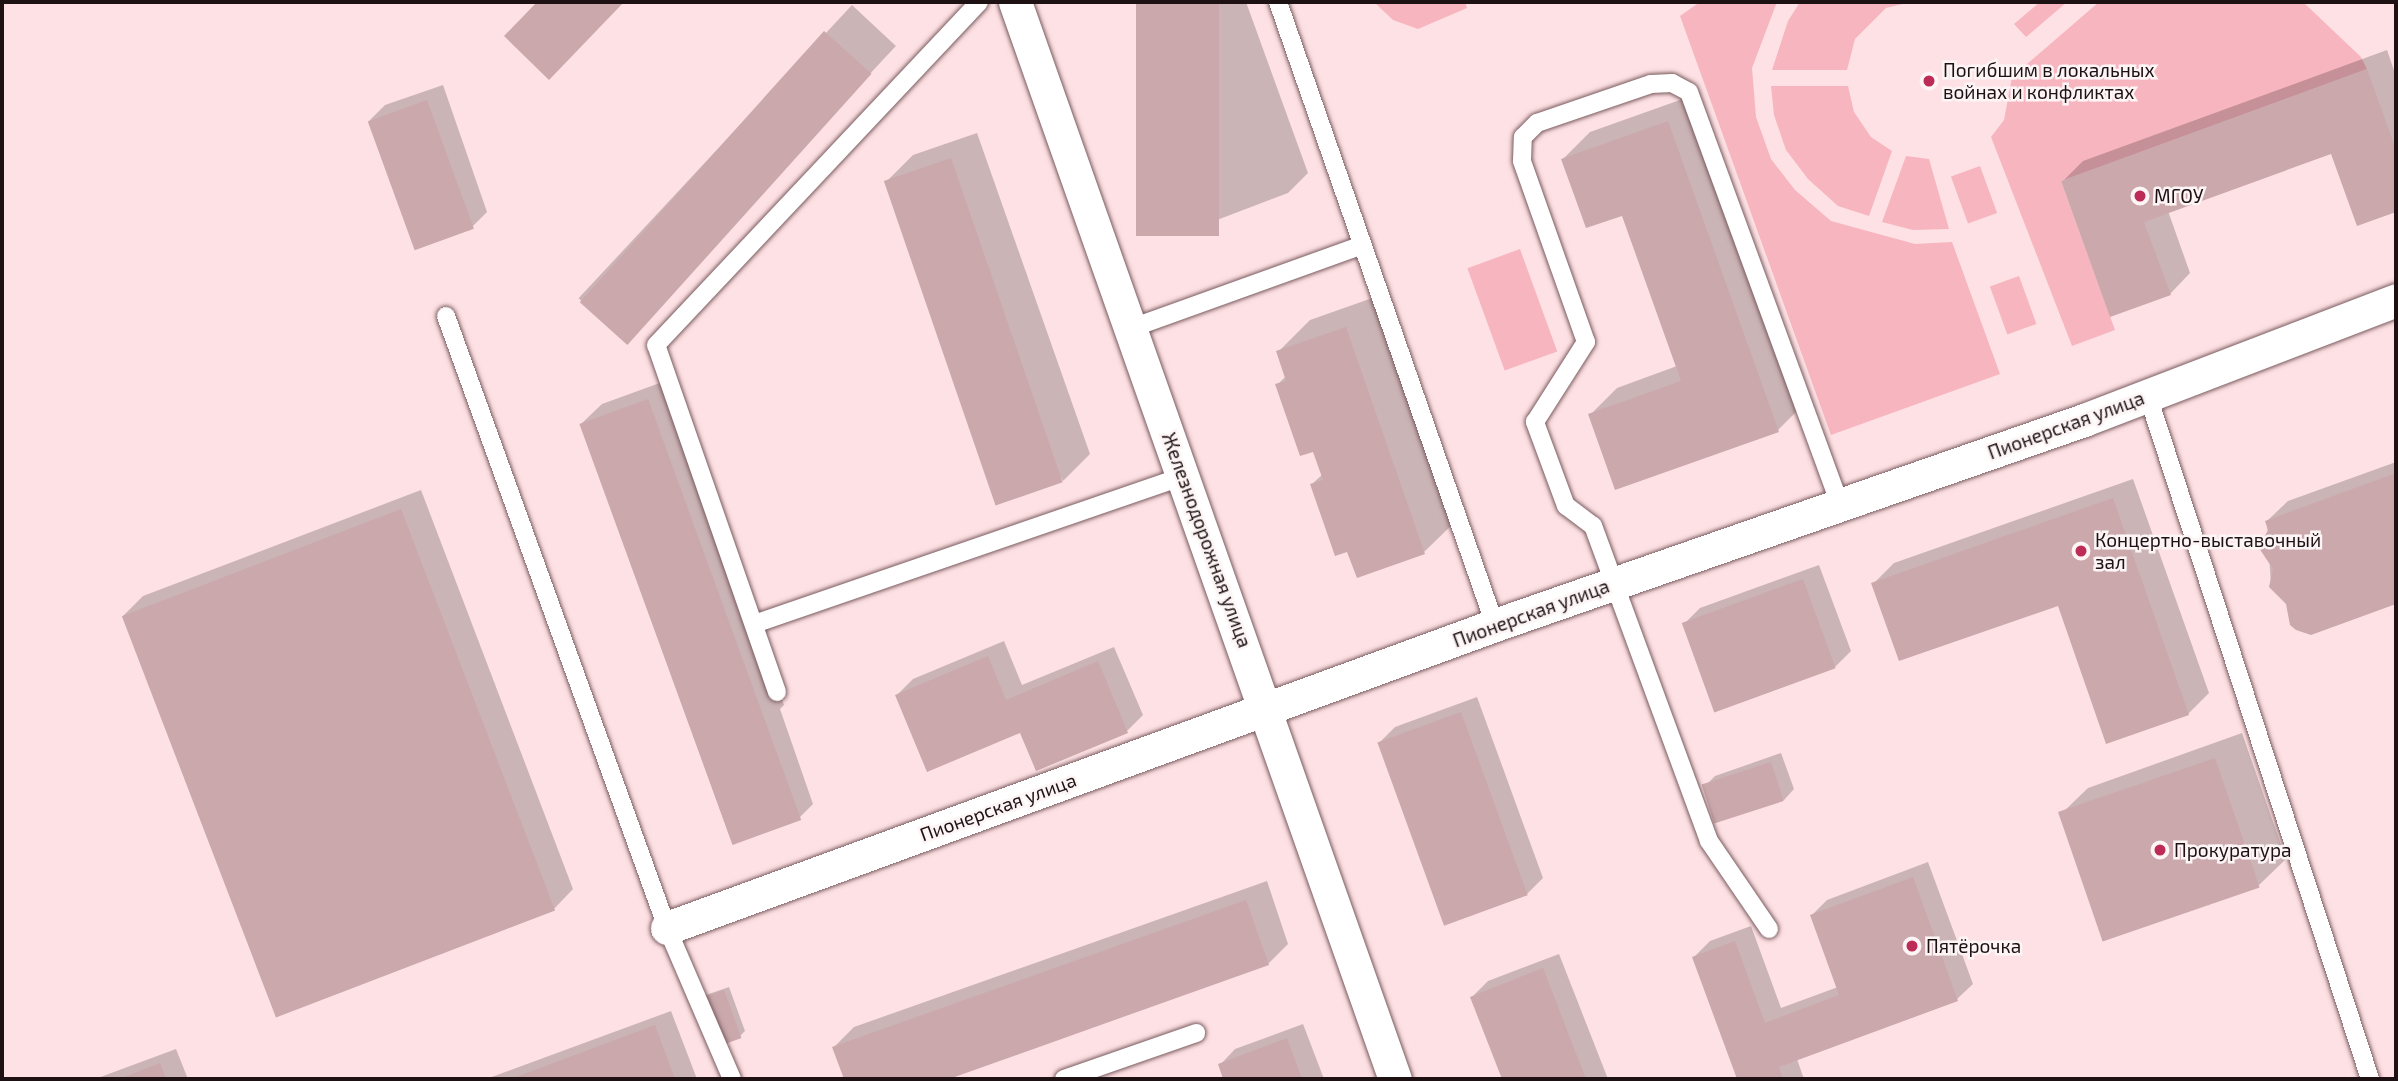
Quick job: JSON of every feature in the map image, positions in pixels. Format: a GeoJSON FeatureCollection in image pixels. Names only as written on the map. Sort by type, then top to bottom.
{"type":"FeatureCollection","features":[{"type":"Feature","properties":{"kind":"street","name":"Железнодорожная улица"},"geometry":{"type":"LineString","coordinates":[[1015,2],[1395,1079]]}},
{"type":"Feature","properties":{"kind":"street","name":"Пионерская улица"},"geometry":{"type":"LineString","coordinates":[[667,928],[1495,625],[2148,396],[2396,300]]}},
{"type":"Feature","properties":{"kind":"lane"},"geometry":{"type":"LineString","coordinates":[[777,692],[656,345],[979,2]]}},
{"type":"Feature","properties":{"kind":"lane"},"geometry":{"type":"LineString","coordinates":[[1278,2],[1495,625]]}},
{"type":"Feature","properties":{"kind":"lane"},"geometry":{"type":"LineString","coordinates":[[1769,929],[1709,841],[1593,526],[1566,506],[1535,422],[1586,342],[1522,161],[1523,137],[1537,123],[1651,84],[1672,83],[1689,92],[1839,503]]}},
{"type":"Feature","properties":{"kind":"lane"},"geometry":{"type":"LineString","coordinates":[[1132,328],[1362,245]]}},
{"type":"Feature","properties":{"kind":"lane"},"geometry":{"type":"LineString","coordinates":[[446,316],[667,928],[733,1079]]}},
{"type":"Feature","properties":{"kind":"lane"},"geometry":{"type":"LineString","coordinates":[[2148,396],[2370,1079]]}},
{"type":"Feature","properties":{"kind":"lane"},"geometry":{"type":"LineString","coordinates":[[754,624],[1184,476]]}},
{"type":"Feature","properties":{"kind":"lane"},"geometry":{"type":"LineString","coordinates":[[1064,1079],[1196,1033]]}},
{"type":"Feature","properties":{"kind":"shaded area"},"geometry":{"type":"Polygon","coordinates":[[[1374,2],[1465,2],[1467,8],[1418,29],[1393,20],[1374,2]]]}},
{"type":"Feature","properties":{"kind":"shaded area"},"geometry":{"type":"Polygon","coordinates":[[[1700,2],[1777,2],[1752,68],[1756,117],[1771,159],[1795,190],[1831,221],[1915,244],[1952,242],[2000,374],[1831,435],[1680,16],[1700,2]]]}},
{"type":"Feature","properties":{"kind":"shaded area"},"geometry":{"type":"Polygon","coordinates":[[[1800,2],[1911,2],[1886,8],[1855,39],[1847,70],[1772,70],[1788,21],[1800,2]]]}},
{"type":"Feature","properties":{"kind":"shaded area"},"geometry":{"type":"Polygon","coordinates":[[[2040,2],[2067,2],[2026,37],[2014,24],[2040,2]]]}},
{"type":"Feature","properties":{"kind":"shaded area"},"geometry":{"type":"Polygon","coordinates":[[[2099,2],[2303,2],[2361,57],[2367,69],[2061,181],[2115,330],[2072,346],[1991,137],[2004,120],[2012,77],[2099,2]]]}},
{"type":"Feature","properties":{"kind":"shaded area"},"geometry":{"type":"Polygon","coordinates":[[[1771,86],[1848,86],[1854,112],[1871,137],[1892,151],[1869,216],[1838,206],[1808,179],[1786,150],[1774,115],[1771,86]]]}},
{"type":"Feature","properties":{"kind":"shaded area"},"geometry":{"type":"Polygon","coordinates":[[[1906,156],[1929,159],[1949,229],[1913,230],[1882,222],[1906,156]]]}},
{"type":"Feature","properties":{"kind":"shaded area"},"geometry":{"type":"Polygon","coordinates":[[[1980,166],[1997,213],[1968,224],[1951,177],[1980,166]]]}},
{"type":"Feature","properties":{"kind":"shaded area"},"geometry":{"type":"Polygon","coordinates":[[[1520,249],[1557,351],[1505,371],[1467,268],[1520,249]]]}},
{"type":"Feature","properties":{"kind":"shaded area"},"geometry":{"type":"Polygon","coordinates":[[[2019,276],[2036,324],[2007,335],[1990,287],[2019,276]]]}},
{"type":"Feature","properties":{"kind":"building"},"geometry":{"type":"Polygon","coordinates":[[[537,2],[624,2],[549,80],[504,36],[537,2]]]}},
{"type":"Feature","properties":{"kind":"building"},"geometry":{"type":"Polygon","coordinates":[[[1136,2],[1219,2],[1219,236],[1136,236],[1136,2]]]}},
{"type":"Feature","properties":{"kind":"building"},"geometry":{"type":"Polygon","coordinates":[[[824,31],[872,74],[627,345],[580,302],[824,31]]]}},
{"type":"Feature","properties":{"kind":"building","name":"МГОУ"},"geometry":{"type":"Polygon","coordinates":[[[2367,69],[2396,150],[2396,212],[2357,226],[2331,154],[2144,222],[2171,295],[2110,317],[2061,181],[2367,69]]]}},
{"type":"Feature","properties":{"kind":"building"},"geometry":{"type":"Polygon","coordinates":[[[427,100],[474,229],[415,250],[368,122],[427,100]]]}},
{"type":"Feature","properties":{"kind":"building"},"geometry":{"type":"Polygon","coordinates":[[[1668,121],[1779,432],[1615,490],[1588,414],[1681,381],[1622,216],[1586,228],[1561,159],[1668,121]]]}},
{"type":"Feature","properties":{"kind":"building"},"geometry":{"type":"Polygon","coordinates":[[[951,158],[1063,482],[996,505],[884,181],[951,158]]]}},
{"type":"Feature","properties":{"kind":"building"},"geometry":{"type":"Polygon","coordinates":[[[1346,327],[1425,554],[1357,578],[1347,552],[1335,556],[1310,484],[1323,480],[1313,452],[1300,456],[1275,384],[1286,381],[1276,351],[1346,327]]]}},
{"type":"Feature","properties":{"kind":"building"},"geometry":{"type":"Polygon","coordinates":[[[648,399],[801,820],[733,845],[579,424],[648,399]]]}},
{"type":"Feature","properties":{"kind":"building"},"geometry":{"type":"Polygon","coordinates":[[[2396,473],[2396,604],[2311,635],[2296,630],[2290,625],[2286,604],[2269,587],[2273,569],[2259,548],[2268,530],[2265,521],[2396,473]]]}},
{"type":"Feature","properties":{"kind":"building"},"geometry":{"type":"Polygon","coordinates":[[[2113,498],[2189,715],[2106,744],[2058,606],[1899,661],[1871,583],[2113,498]]]}},
{"type":"Feature","properties":{"kind":"building"},"geometry":{"type":"Polygon","coordinates":[[[401,509],[555,910],[276,1018],[122,616],[401,509]]]}},
{"type":"Feature","properties":{"kind":"building"},"geometry":{"type":"Polygon","coordinates":[[[1803,579],[1835,668],[1714,712],[1682,623],[1803,579]]]}},
{"type":"Feature","properties":{"kind":"building"},"geometry":{"type":"Polygon","coordinates":[[[988,656],[1006,700],[1098,661],[1128,733],[1036,771],[1020,733],[927,772],[895,695],[988,656]]]}},
{"type":"Feature","properties":{"kind":"building"},"geometry":{"type":"Polygon","coordinates":[[[1461,712],[1528,895],[1444,926],[1377,742],[1461,712]]]}},
{"type":"Feature","properties":{"kind":"building","name":"Прокуратура"},"geometry":{"type":"Polygon","coordinates":[[[2215,758],[2260,888],[2103,942],[2058,812],[2215,758]]]}},
{"type":"Feature","properties":{"kind":"building"},"geometry":{"type":"Polygon","coordinates":[[[1771,762],[1784,801],[1714,824],[1702,785],[1771,762]]]}},
{"type":"Feature","properties":{"kind":"building"},"geometry":{"type":"Polygon","coordinates":[[[1913,877],[1958,1001],[1779,1067],[1783,1079],[1737,1079],[1692,957],[1735,941],[1765,1023],[1839,995],[1810,915],[1913,877]]]}},
{"type":"Feature","properties":{"kind":"building"},"geometry":{"type":"Polygon","coordinates":[[[1246,900],[1269,965],[949,1079],[844,1079],[832,1047],[1246,900]]]}},
{"type":"Feature","properties":{"kind":"building"},"geometry":{"type":"Polygon","coordinates":[[[1543,968],[1586,1079],[1502,1079],[1470,997],[1543,968]]]}},
{"type":"Feature","properties":{"kind":"building"},"geometry":{"type":"Polygon","coordinates":[[[724,990],[741,1038],[713,1048],[696,1000],[724,990]]]}},
{"type":"Feature","properties":{"kind":"building"},"geometry":{"type":"Polygon","coordinates":[[[655,1025],[675,1079],[511,1079],[655,1025]]]}},
{"type":"Feature","properties":{"kind":"building"},"geometry":{"type":"Polygon","coordinates":[[[1287,1038],[1302,1079],[1223,1079],[1218,1064],[1287,1038]]]}},
{"type":"Feature","properties":{"kind":"building"},"geometry":{"type":"Polygon","coordinates":[[[160,1063],[166,1079],[119,1079],[160,1063]]]}},
{"type":"Feature","properties":{"kind":"place","name":"Погибшим в локальных войнах и конфликтах"},"geometry":{"type":"Point","coordinates":[1929,81]}},
{"type":"Feature","properties":{"kind":"place","name":"МГОУ"},"geometry":{"type":"Point","coordinates":[2140,196]}},
{"type":"Feature","properties":{"kind":"place","name":"Концертно-выставочный зал"},"geometry":{"type":"Point","coordinates":[2081,551]}},
{"type":"Feature","properties":{"kind":"place","name":"Прокуратура"},"geometry":{"type":"Point","coordinates":[2160,850]}},
{"type":"Feature","properties":{"kind":"place","name":"Пятёрочка"},"geometry":{"type":"Point","coordinates":[1912,946]}}]}
